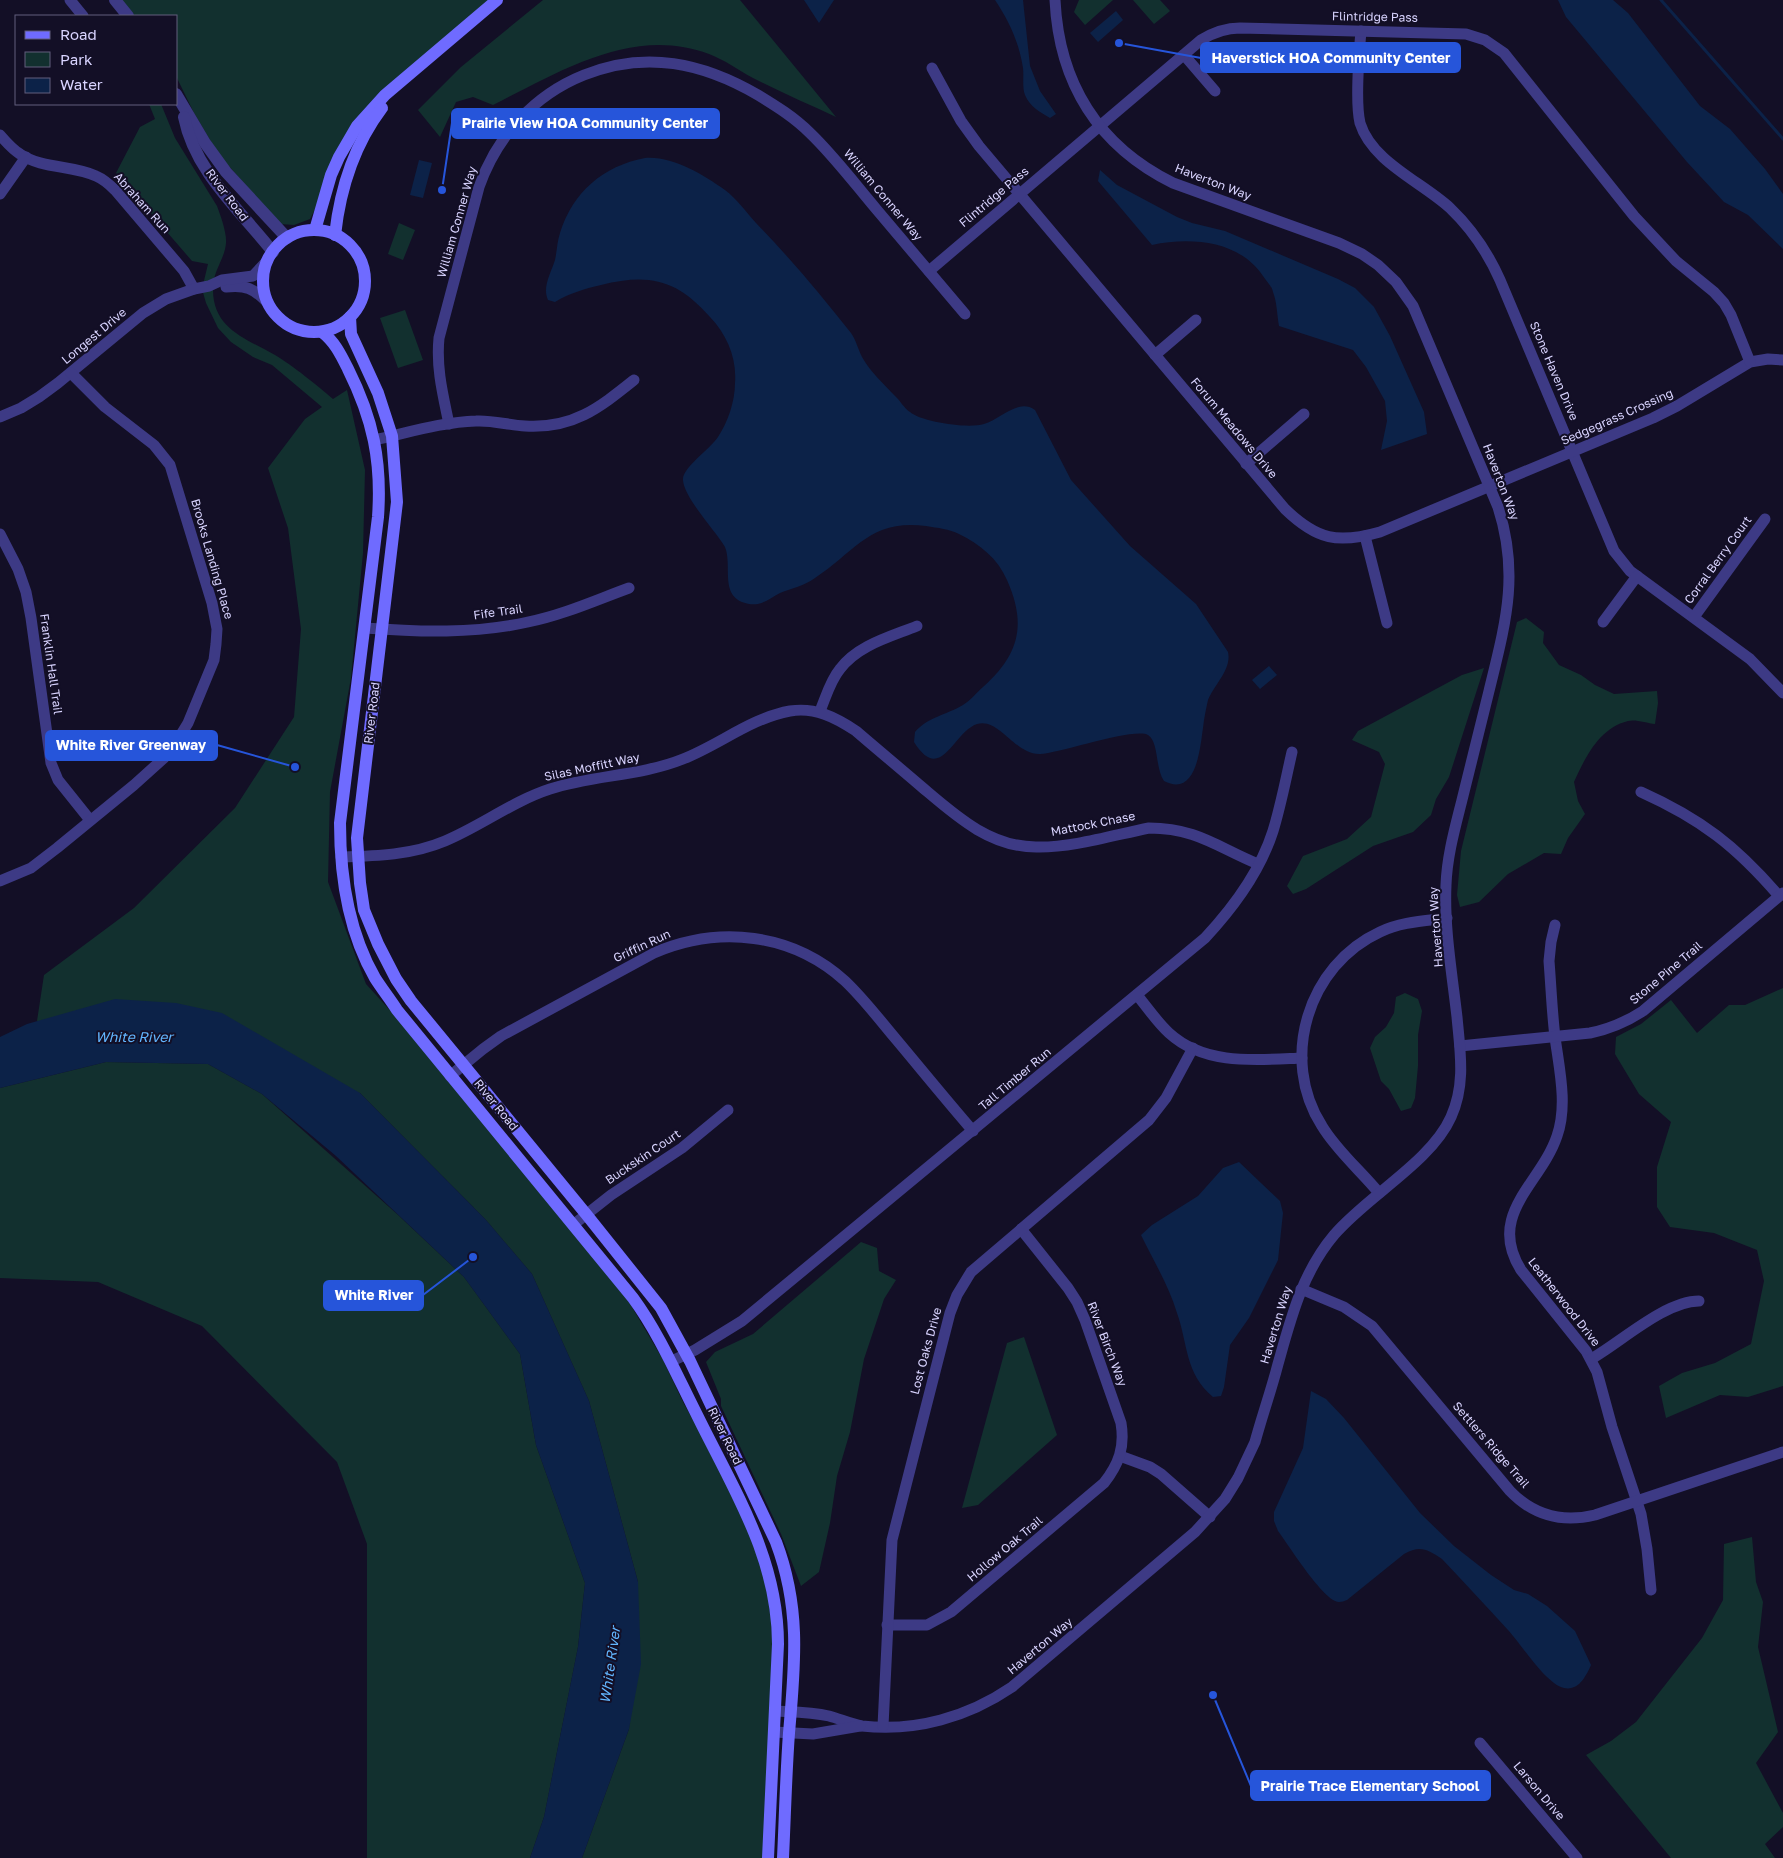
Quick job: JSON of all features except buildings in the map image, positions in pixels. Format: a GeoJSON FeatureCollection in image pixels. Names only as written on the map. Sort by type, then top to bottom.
{"type":"FeatureCollection","features":[{"type":"Feature","properties":{"kind":"main road"},"geometry":{"type":"LineString","coordinates":[[315,230],[331,175],[348,140],[368,112],[385,95],[497,0]]}},
{"type":"Feature","properties":{"kind":"main road"},"geometry":{"type":"LineString","coordinates":[[335,235],[337,217],[347,175],[359,144],[371,123],[401,82]]}},
{"type":"Feature","properties":{"kind":"main road"},"geometry":{"type":"LineString","coordinates":[[315,230],[335,235],[344,240],[357,254],[364,272],[365,282],[361,301],[350,317],[337,326],[322,332],[303,331],[294,328],[278,318],[267,302],[263,282],[270,256],[287,238],[300,232],[315,230]]}},
{"type":"Feature","properties":{"kind":"main road","name":"River Road"},"geometry":{"type":"LineString","coordinates":[[350,317],[351,334],[378,393],[392,436],[397,502],[357,838],[364,910],[383,956],[411,1001],[655,1300],[686,1355],[772,1534],[785,1567],[792,1598],[794,1618],[792,1712],[783,1858]]}},
{"type":"Feature","properties":{"kind":"main road","name":"River Road"},"geometry":{"type":"LineString","coordinates":[[322,332],[332,340],[352,378],[369,419],[374,440],[380,494],[342,808],[341,857],[346,898],[354,928],[375,978],[397,1010],[641,1308],[672,1361],[747,1517],[766,1562],[772,1582],[778,1619],[768,1858]]}},
{"type":"Feature","properties":{"kind":"street"},"geometry":{"type":"LineString","coordinates":[[70,0],[82,15]]}},
{"type":"Feature","properties":{"kind":"street"},"geometry":{"type":"LineString","coordinates":[[115,0],[127,15]]}},
{"type":"Feature","properties":{"kind":"street","name":"Haverton Way"},"geometry":{"type":"LineString","coordinates":[[774,1732],[826,1733],[861,1726],[900,1727],[945,1719],[967,1712],[1012,1687],[1155,1567],[1210,1517],[1225,1499],[1238,1478],[1255,1442],[1301,1289],[1312,1266],[1345,1224],[1430,1147],[1446,1127],[1460,1090],[1460,1046],[1447,918],[1446,884],[1451,842],[1501,640],[1508,604],[1509,567],[1505,532],[1489,486],[1417,314],[1402,289],[1370,259],[1339,243],[1194,191],[1157,175],[1128,154],[1100,126],[1078,94],[1059,41],[1055,0]]}},
{"type":"Feature","properties":{"kind":"street","name":"Flintridge Pass"},"geometry":{"type":"LineString","coordinates":[[929,271],[1201,40],[1227,28],[1466,34],[1485,40],[1500,49],[1650,234],[1676,261],[1714,292],[1724,303],[1731,315],[1750,362]]}},
{"type":"Feature","properties":{"kind":"street","name":"Stone Haven Drive"},"geometry":{"type":"LineString","coordinates":[[1360,31],[1358,107],[1360,121],[1366,137],[1382,156],[1450,208],[1470,230],[1484,250],[1500,280],[1614,551],[1625,566],[1637,576],[1750,659],[1783,693]]}},
{"type":"Feature","properties":{"kind":"street"},"geometry":{"type":"LineString","coordinates":[[1184,55],[1215,91]]}},
{"type":"Feature","properties":{"kind":"street","name":"William Conner Way"},"geometry":{"type":"LineString","coordinates":[[449,424],[438,375],[439,338],[480,187],[487,168],[507,134],[534,106],[569,81],[604,68],[645,62],[687,65],[730,80],[766,100],[796,120],[818,140],[965,314]]}},
{"type":"Feature","properties":{"kind":"street","name":"Forum Meadows Drive"},"geometry":{"type":"LineString","coordinates":[[932,68],[968,131],[1019,194],[1285,510],[1309,530],[1333,538],[1346,539],[1365,536],[1380,532],[1489,486]]}},
{"type":"Feature","properties":{"kind":"street","name":"River Road"},"geometry":{"type":"LineString","coordinates":[[179,100],[226,172],[287,238]]}},
{"type":"Feature","properties":{"kind":"street","name":"River Road"},"geometry":{"type":"LineString","coordinates":[[179,100],[193,143],[215,183],[270,256]]}},
{"type":"Feature","properties":{"kind":"street","name":"Abraham Run"},"geometry":{"type":"LineString","coordinates":[[0,135],[8,144],[26,157],[97,176],[106,182],[184,271],[194,289]]}},
{"type":"Feature","properties":{"kind":"street"},"geometry":{"type":"LineString","coordinates":[[0,194],[26,157]]}},
{"type":"Feature","properties":{"kind":"street","name":"Longest Drive"},"geometry":{"type":"LineString","coordinates":[[0,416],[21,408],[39,397],[143,313],[166,299],[209,286],[222,280],[253,276],[270,256]]}},
{"type":"Feature","properties":{"kind":"street","name":"Longest Drive"},"geometry":{"type":"LineString","coordinates":[[209,286],[213,288],[245,287],[257,292],[267,302]]}},
{"type":"Feature","properties":{"kind":"street"},"geometry":{"type":"LineString","coordinates":[[1155,355],[1196,320]]}},
{"type":"Feature","properties":{"kind":"street"},"geometry":{"type":"LineString","coordinates":[[1750,362],[1783,360]]}},
{"type":"Feature","properties":{"kind":"street","name":"Sedgegrass Crossing"},"geometry":{"type":"LineString","coordinates":[[1489,486],[1666,412],[1750,362]]}},
{"type":"Feature","properties":{"kind":"street","name":"Brooks Landing Place"},"geometry":{"type":"LineString","coordinates":[[0,881],[31,868],[134,785],[164,758],[177,741],[196,705],[214,660],[217,629],[212,603],[170,465],[154,445],[105,408],[71,373]]}},
{"type":"Feature","properties":{"kind":"street"},"geometry":{"type":"LineString","coordinates":[[374,440],[475,420],[524,426],[561,424],[594,410],[634,380]]}},
{"type":"Feature","properties":{"kind":"street"},"geometry":{"type":"LineString","coordinates":[[1246,464],[1304,414]]}},
{"type":"Feature","properties":{"kind":"street","name":"Corral Berry Court"},"geometry":{"type":"LineString","coordinates":[[1694,617],[1765,519]]}},
{"type":"Feature","properties":{"kind":"street","name":"Franklin Hall Trail"},"geometry":{"type":"LineString","coordinates":[[0,534],[18,569],[26,592],[51,763],[58,780],[90,820]]}},
{"type":"Feature","properties":{"kind":"street"},"geometry":{"type":"LineString","coordinates":[[1365,536],[1388,623]]}},
{"type":"Feature","properties":{"kind":"street"},"geometry":{"type":"LineString","coordinates":[[1603,622],[1637,576]]}},
{"type":"Feature","properties":{"kind":"street","name":"Fife Trail"},"geometry":{"type":"LineString","coordinates":[[364,628],[431,632],[475,630],[529,622],[575,608],[629,588]]}},
{"type":"Feature","properties":{"kind":"street"},"geometry":{"type":"LineString","coordinates":[[820,711],[830,686],[846,662],[873,644],[917,626]]}},
{"type":"Feature","properties":{"kind":"street","name":"Silas Moffitt Way"},"geometry":{"type":"LineString","coordinates":[[341,857],[403,854],[424,849],[458,836],[540,793],[558,787],[653,768],[682,759],[775,715],[789,711],[820,711]]}},
{"type":"Feature","properties":{"kind":"street","name":"Mattock Chase"},"geometry":{"type":"LineString","coordinates":[[820,711],[856,730],[966,824],[989,837],[1004,842],[1035,847],[1058,846],[1149,828],[1163,828],[1191,833],[1258,864]]}},
{"type":"Feature","properties":{"kind":"street","name":"Tall Timber Run"},"geometry":{"type":"LineString","coordinates":[[672,1361],[686,1355],[742,1322],[1204,938],[1236,902],[1258,864],[1272,832],[1292,752]]}},
{"type":"Feature","properties":{"kind":"street"},"geometry":{"type":"LineString","coordinates":[[1641,792],[1681,812],[1712,831],[1781,895]]}},
{"type":"Feature","properties":{"kind":"street","name":"Stone Pine Trail"},"geometry":{"type":"LineString","coordinates":[[1460,1046],[1601,1030],[1633,1018],[1781,895]]}},
{"type":"Feature","properties":{"kind":"street"},"geometry":{"type":"LineString","coordinates":[[1379,1193],[1322,1126],[1305,1086],[1302,1058],[1305,1029],[1313,1000],[1330,970],[1346,953],[1379,932],[1396,926],[1417,921],[1447,918]]}},
{"type":"Feature","properties":{"kind":"street","name":"Leatherwood Drive"},"geometry":{"type":"LineString","coordinates":[[1555,925],[1549,961],[1562,1098],[1560,1125],[1550,1153],[1516,1206],[1511,1218],[1509,1236],[1513,1256],[1521,1270],[1591,1359],[1637,1501],[1647,1549],[1651,1590]]}},
{"type":"Feature","properties":{"kind":"street","name":"Griffin Run"},"geometry":{"type":"LineString","coordinates":[[450,1076],[501,1036],[667,947],[716,937],[752,937],[799,950],[820,962],[846,982],[973,1131]]}},
{"type":"Feature","properties":{"kind":"street"},"geometry":{"type":"LineString","coordinates":[[1136,995],[1170,1033],[1193,1048],[1219,1057],[1247,1061],[1302,1058]]}},
{"type":"Feature","properties":{"kind":"street","name":"Lost Oaks Drive"},"geometry":{"type":"LineString","coordinates":[[883,1726],[892,1540],[950,1313],[957,1295],[971,1272],[1149,1120],[1166,1098],[1193,1048]]}},
{"type":"Feature","properties":{"kind":"street","name":"Buckskin Court"},"geometry":{"type":"LineString","coordinates":[[573,1225],[610,1195],[682,1148],[728,1110]]}},
{"type":"Feature","properties":{"kind":"street","name":"River Birch Way"},"geometry":{"type":"LineString","coordinates":[[1021,1229],[1068,1288],[1085,1320],[1121,1423],[1123,1438],[1120,1456]]}},
{"type":"Feature","properties":{"kind":"street","name":"Settlers Ridge Trail"},"geometry":{"type":"LineString","coordinates":[[1301,1289],[1344,1307],[1372,1326],[1510,1491],[1526,1505],[1548,1516],[1574,1519],[1595,1515],[1783,1452]]}},
{"type":"Feature","properties":{"kind":"street"},"geometry":{"type":"LineString","coordinates":[[1591,1359],[1666,1310],[1685,1302],[1699,1301]]}},
{"type":"Feature","properties":{"kind":"street"},"geometry":{"type":"LineString","coordinates":[[1120,1456],[1150,1467],[1161,1474],[1210,1517]]}},
{"type":"Feature","properties":{"kind":"street","name":"Hollow Oak Trail"},"geometry":{"type":"LineString","coordinates":[[887,1626],[927,1625],[951,1612],[1104,1483],[1114,1470],[1120,1456]]}},
{"type":"Feature","properties":{"kind":"street","name":"Haverton Way"},"geometry":{"type":"LineString","coordinates":[[775,1711],[828,1716],[861,1726]]}},
{"type":"Feature","properties":{"kind":"street","name":"Larson Drive"},"geometry":{"type":"LineString","coordinates":[[1480,1742],[1577,1858]]}},
{"type":"Feature","properties":{"kind":"green space"},"geometry":{"type":"Polygon","coordinates":[[[122,0],[490,0],[368,107],[310,219],[294,225],[280,224],[219,155],[194,113],[178,80],[178,15],[134,15],[122,0]]]}},
{"type":"Feature","properties":{"kind":"green space"},"geometry":{"type":"Polygon","coordinates":[[[543,0],[740,0],[836,117],[763,83],[709,54],[681,47],[652,45],[597,56],[544,79],[493,105],[473,97],[456,102],[440,137],[418,110],[461,67],[543,0]]]}},
{"type":"Feature","properties":{"kind":"green space"},"geometry":{"type":"Polygon","coordinates":[[[1079,0],[1113,0],[1085,25],[1074,12],[1079,0]]]}},
{"type":"Feature","properties":{"kind":"green space"},"geometry":{"type":"Polygon","coordinates":[[[1133,0],[1160,0],[1170,11],[1154,24],[1133,0]]]}},
{"type":"Feature","properties":{"kind":"green space"},"geometry":{"type":"Polygon","coordinates":[[[149,105],[161,105],[175,138],[217,206],[226,243],[214,277],[213,290],[219,314],[225,323],[243,338],[282,359],[333,399],[347,390],[365,470],[363,553],[351,678],[330,792],[328,882],[366,984],[450,1076],[613,1275],[662,1358],[684,1404],[743,1508],[776,1601],[768,1858],[582,1858],[629,1729],[638,1582],[589,1401],[532,1274],[486,1220],[360,1093],[37,1021],[44,975],[134,908],[235,808],[294,717],[301,629],[288,528],[268,468],[305,419],[322,407],[272,365],[253,357],[231,342],[218,328],[206,303],[202,289],[208,264],[192,261],[116,173],[140,127],[155,119],[149,105]]]}},
{"type":"Feature","properties":{"kind":"green space"},"geometry":{"type":"Polygon","coordinates":[[[399,223],[415,230],[403,260],[388,254],[399,223]]]}},
{"type":"Feature","properties":{"kind":"green space"},"geometry":{"type":"Polygon","coordinates":[[[405,310],[423,360],[398,368],[380,318],[405,310]]]}},
{"type":"Feature","properties":{"kind":"green space"},"geometry":{"type":"Polygon","coordinates":[[[1526,618],[1544,632],[1543,643],[1559,665],[1614,694],[1657,691],[1658,703],[1655,724],[1628,721],[1609,730],[1594,745],[1574,782],[1578,801],[1585,814],[1568,838],[1561,854],[1544,853],[1508,874],[1479,902],[1460,907],[1457,895],[1461,851],[1517,622],[1526,618]]]}},
{"type":"Feature","properties":{"kind":"green space"},"geometry":{"type":"Polygon","coordinates":[[[1484,668],[1449,777],[1436,799],[1431,815],[1413,832],[1373,846],[1306,889],[1293,894],[1287,886],[1303,856],[1347,839],[1371,817],[1385,764],[1379,752],[1352,740],[1358,731],[1462,675],[1484,668]]]}},
{"type":"Feature","properties":{"kind":"green space"},"geometry":{"type":"Polygon","coordinates":[[[1783,988],[1783,1386],[1748,1397],[1720,1395],[1666,1418],[1659,1386],[1682,1373],[1715,1363],[1751,1344],[1764,1281],[1757,1250],[1714,1233],[1670,1227],[1657,1207],[1657,1167],[1671,1122],[1639,1094],[1615,1054],[1616,1037],[1641,1024],[1671,1000],[1697,1033],[1729,1005],[1745,1005],[1783,988]]]}},
{"type":"Feature","properties":{"kind":"green space"},"geometry":{"type":"Polygon","coordinates":[[[1405,993],[1418,999],[1422,1011],[1418,1035],[1415,1098],[1411,1108],[1401,1111],[1389,1089],[1381,1081],[1370,1048],[1375,1037],[1386,1027],[1394,1013],[1396,997],[1405,993]]]}},
{"type":"Feature","properties":{"kind":"green space"},"geometry":{"type":"Polygon","coordinates":[[[106,1062],[208,1064],[262,1094],[397,1214],[464,1277],[520,1354],[536,1445],[585,1583],[578,1647],[544,1817],[530,1858],[367,1858],[367,1544],[337,1462],[202,1326],[98,1282],[0,1278],[0,1088],[106,1062]]]}},
{"type":"Feature","properties":{"kind":"green space"},"geometry":{"type":"Polygon","coordinates":[[[861,1242],[877,1248],[879,1271],[896,1280],[884,1299],[864,1359],[850,1432],[837,1476],[830,1523],[819,1572],[801,1586],[781,1534],[721,1406],[721,1399],[706,1362],[715,1352],[753,1334],[861,1242]]]}},
{"type":"Feature","properties":{"kind":"green space"},"geometry":{"type":"Polygon","coordinates":[[[1024,1337],[1057,1435],[978,1505],[962,1508],[1007,1343],[1024,1337]]]}},
{"type":"Feature","properties":{"kind":"green space"},"geometry":{"type":"Polygon","coordinates":[[[1752,1537],[1756,1582],[1763,1602],[1758,1647],[1778,1732],[1756,1763],[1783,1813],[1783,1827],[1765,1844],[1775,1858],[1671,1858],[1586,1755],[1611,1741],[1636,1722],[1702,1638],[1723,1600],[1724,1544],[1752,1537]]]}},
{"type":"Feature","properties":{"kind":"water"},"geometry":{"type":"Polygon","coordinates":[[[804,0],[834,0],[819,23],[804,0]]]}},
{"type":"Feature","properties":{"kind":"water"},"geometry":{"type":"Polygon","coordinates":[[[995,0],[1023,0],[1030,66],[1040,91],[1056,114],[1050,118],[1032,106],[1025,95],[1023,68],[1019,49],[1009,24],[995,0]]]}},
{"type":"Feature","properties":{"kind":"water"},"geometry":{"type":"Polygon","coordinates":[[[1558,0],[1613,0],[1628,13],[1700,106],[1730,129],[1765,169],[1783,194],[1783,249],[1748,215],[1724,202],[1687,162],[1566,17],[1558,0]]]}},
{"type":"Feature","properties":{"kind":"water"},"geometry":{"type":"Polygon","coordinates":[[[1116,11],[1123,20],[1098,42],[1090,33],[1116,11]]]}},
{"type":"Feature","properties":{"kind":"water"},"geometry":{"type":"Polygon","coordinates":[[[645,158],[666,160],[687,167],[734,197],[793,263],[851,333],[869,368],[904,407],[916,416],[934,422],[967,426],[984,424],[1022,406],[1035,410],[1071,480],[1130,546],[1196,604],[1228,652],[1229,658],[1225,671],[1208,700],[1195,768],[1184,783],[1175,784],[1164,781],[1159,769],[1154,743],[1148,735],[1140,733],[1113,737],[1040,754],[1031,753],[1023,749],[993,726],[985,723],[977,724],[969,729],[947,752],[939,757],[932,758],[923,754],[914,742],[915,732],[926,723],[963,705],[995,675],[1012,651],[1018,625],[1013,596],[999,565],[981,547],[955,532],[926,526],[907,525],[891,527],[865,539],[811,581],[780,593],[766,601],[758,604],[749,604],[739,601],[733,595],[728,581],[725,547],[694,505],[683,480],[687,470],[718,437],[728,418],[735,390],[735,374],[730,347],[726,339],[716,324],[698,305],[674,287],[662,283],[648,280],[618,281],[583,290],[555,302],[548,300],[546,295],[559,236],[573,205],[582,193],[603,174],[616,167],[645,158]]]}},
{"type":"Feature","properties":{"kind":"water"},"geometry":{"type":"Polygon","coordinates":[[[419,160],[432,163],[423,198],[410,195],[419,160]]]}},
{"type":"Feature","properties":{"kind":"water"},"geometry":{"type":"Polygon","coordinates":[[[1100,170],[1117,185],[1177,217],[1192,223],[1225,231],[1355,288],[1374,307],[1390,336],[1424,412],[1427,434],[1381,450],[1387,421],[1385,401],[1366,367],[1353,350],[1279,326],[1271,288],[1253,264],[1241,255],[1227,248],[1197,242],[1182,241],[1152,245],[1098,181],[1100,170]]]}},
{"type":"Feature","properties":{"kind":"water"},"geometry":{"type":"Polygon","coordinates":[[[1269,666],[1277,675],[1260,689],[1252,680],[1269,666]]]}},
{"type":"Feature","properties":{"kind":"water"},"geometry":{"type":"Polygon","coordinates":[[[115,999],[176,1003],[222,1013],[360,1093],[486,1220],[532,1274],[589,1401],[638,1582],[641,1664],[629,1729],[582,1858],[530,1858],[544,1817],[578,1647],[585,1583],[536,1445],[520,1354],[464,1277],[336,1156],[262,1094],[208,1064],[106,1062],[0,1088],[0,1037],[27,1024],[115,999]]]}},
{"type":"Feature","properties":{"kind":"water"},"geometry":{"type":"Polygon","coordinates":[[[1239,1162],[1280,1201],[1283,1213],[1278,1260],[1249,1318],[1230,1345],[1224,1387],[1221,1396],[1213,1397],[1197,1379],[1192,1368],[1174,1303],[1141,1235],[1152,1225],[1198,1196],[1223,1168],[1239,1162]]]}},
{"type":"Feature","properties":{"kind":"water"},"geometry":{"type":"Polygon","coordinates":[[[1311,1391],[1326,1399],[1344,1418],[1420,1513],[1454,1546],[1491,1575],[1514,1590],[1528,1594],[1547,1606],[1575,1631],[1591,1665],[1578,1685],[1564,1688],[1549,1679],[1508,1630],[1442,1559],[1423,1549],[1404,1554],[1347,1600],[1339,1602],[1325,1593],[1278,1531],[1274,1521],[1274,1512],[1303,1448],[1311,1391]]]}},
{"type":"Feature","properties":{"kind":"waterway"},"geometry":{"type":"LineString","coordinates":[[1661,0],[1783,139]]}},
{"type":"Feature","properties":{"kind":"place","name":"Haverstick HOA Community Center"},"geometry":{"type":"Point","coordinates":[1119,43]}},
{"type":"Feature","properties":{"kind":"place","name":"Prairie View HOA Community Center"},"geometry":{"type":"Point","coordinates":[442,190]}},
{"type":"Feature","properties":{"kind":"place","name":"White River Greenway"},"geometry":{"type":"Point","coordinates":[295,767]}},
{"type":"Feature","properties":{"kind":"place","name":"White River"},"geometry":{"type":"Point","coordinates":[473,1257]}},
{"type":"Feature","properties":{"kind":"place","name":"Prairie Trace Elementary School"},"geometry":{"type":"Point","coordinates":[1213,1695]}}]}
